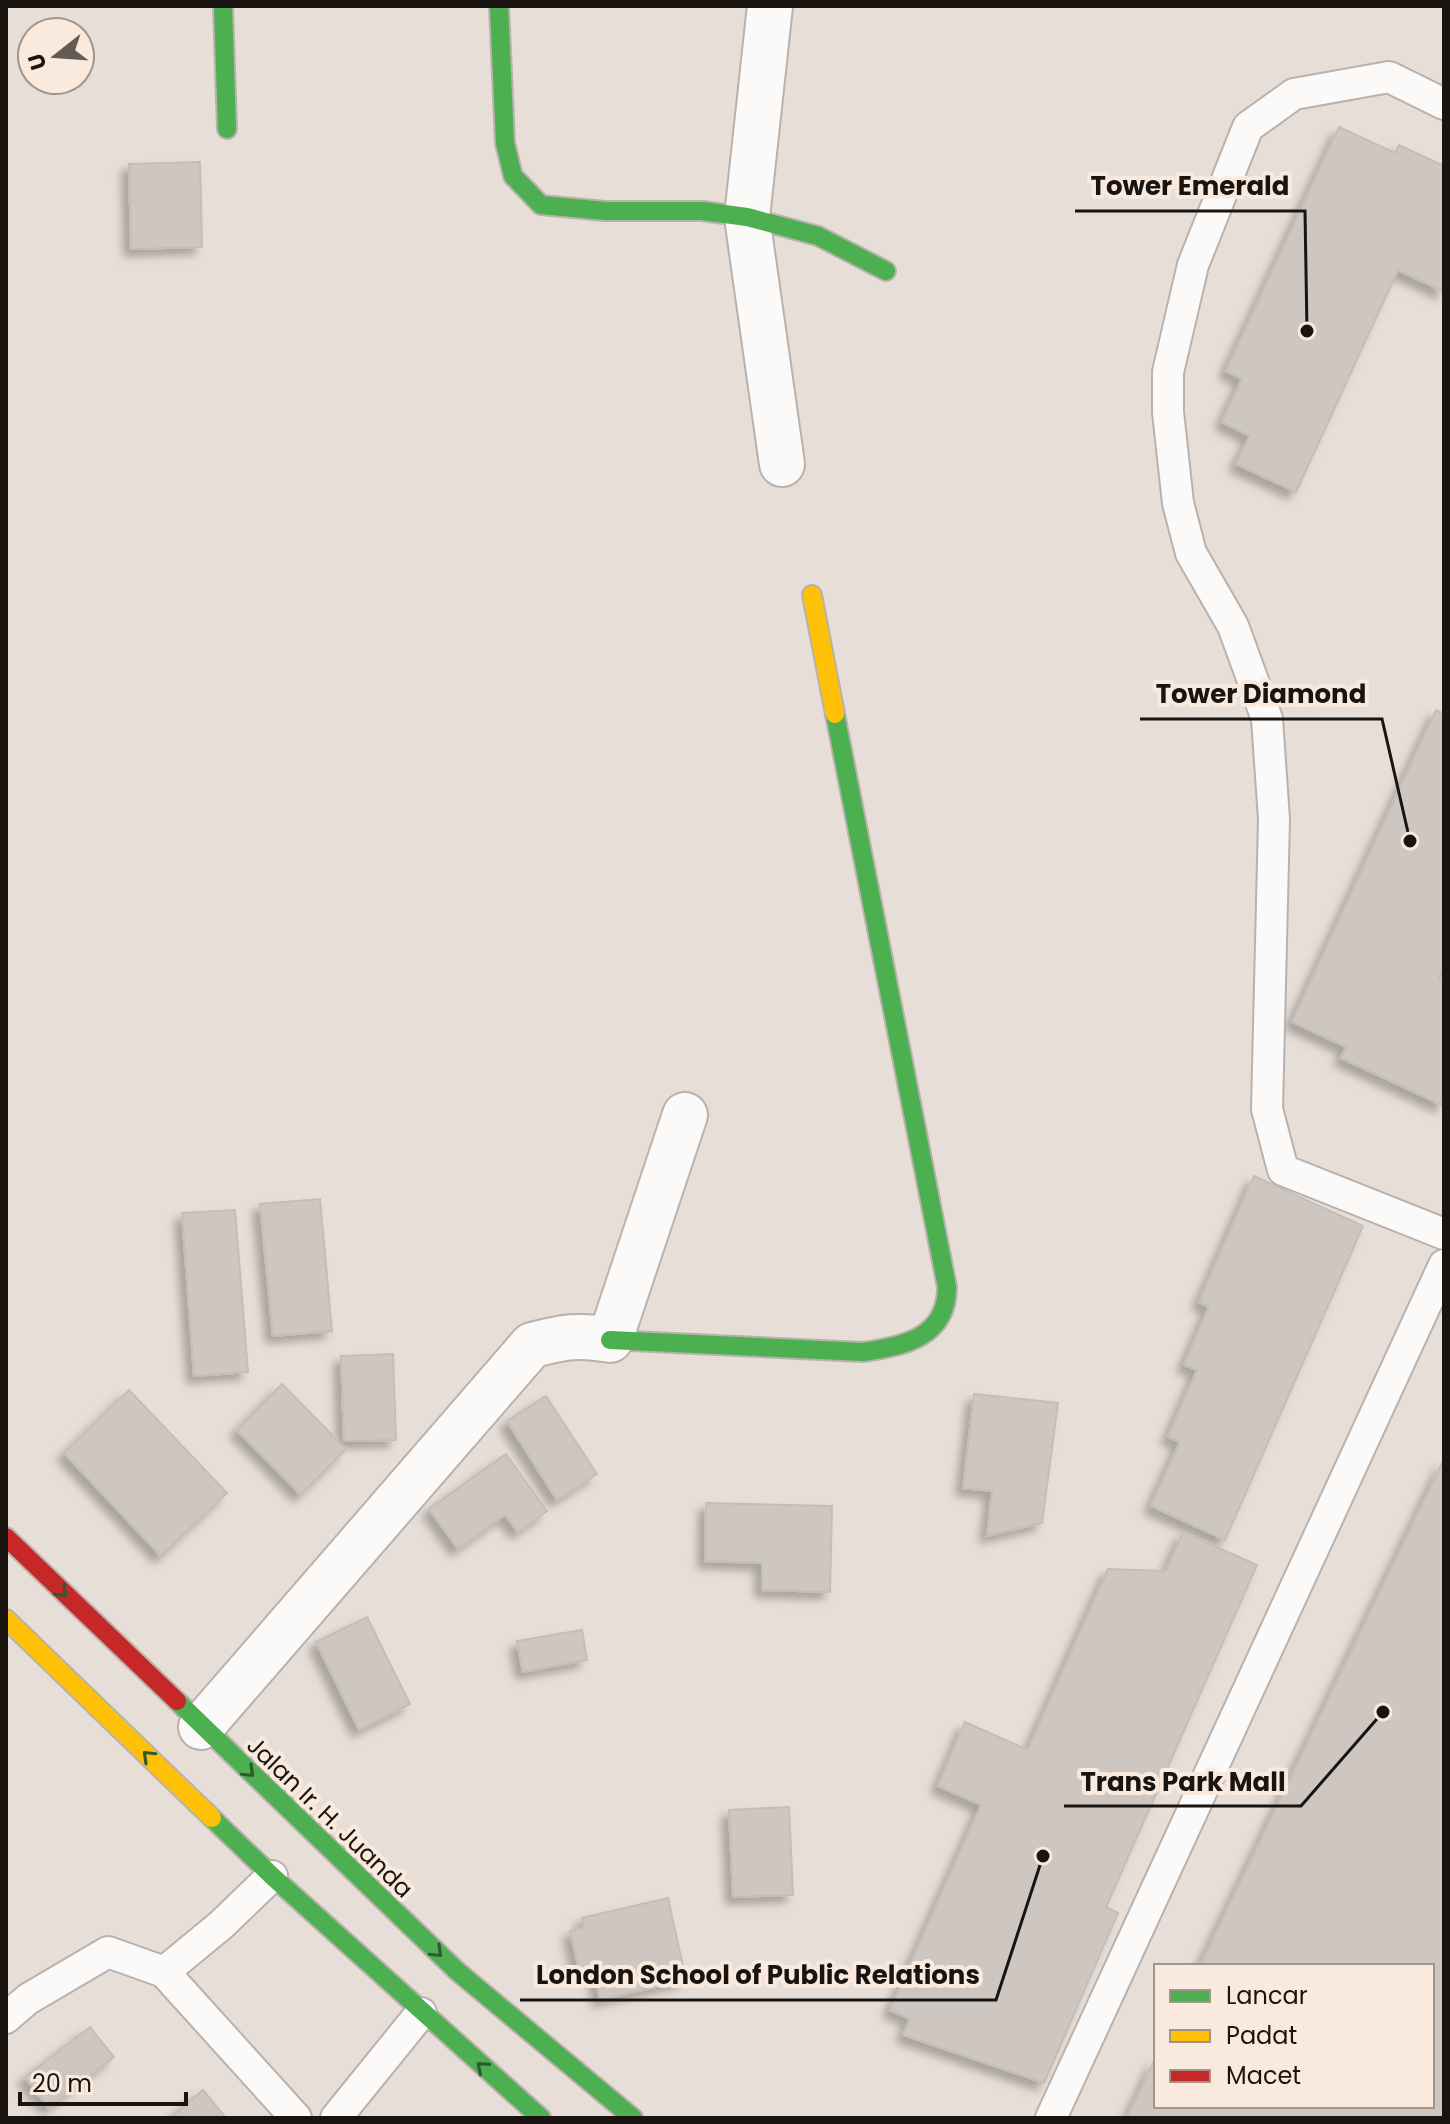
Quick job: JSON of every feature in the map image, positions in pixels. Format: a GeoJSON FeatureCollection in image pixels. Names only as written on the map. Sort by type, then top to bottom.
{"type":"FeatureCollection","features":[{"type":"Feature","properties":{"kind":"main road"},"geometry":{"type":"LineString","coordinates":[[223,6],[227,129]]}},
{"type":"Feature","properties":{"kind":"main road"},"geometry":{"type":"LineString","coordinates":[[499,6],[505,143],[513,176],[541,205],[605,211],[702,211],[747,217],[818,236],[886,271]]}},
{"type":"Feature","properties":{"kind":"main road"},"geometry":{"type":"LineString","coordinates":[[610,1340],[863,1352],[885,1349],[924,1334],[938,1322],[946,1307],[947,1287],[812,595]]}},
{"type":"Feature","properties":{"kind":"main road","name":"Jalan Ir. H. Juanda"},"geometry":{"type":"LineString","coordinates":[[6,1537],[457,1971],[633,2118]]}},
{"type":"Feature","properties":{"kind":"main road"},"geometry":{"type":"LineString","coordinates":[[6,1619],[272,1876],[541,2118]]}},
{"type":"Feature","properties":{"kind":"street"},"geometry":{"type":"LineString","coordinates":[[770,6],[747,217],[782,464]]}},
{"type":"Feature","properties":{"kind":"street"},"geometry":{"type":"LineString","coordinates":[[201,1727],[532,1345],[566,1336],[582,1335],[610,1340],[685,1115]]}},
{"type":"Feature","properties":{"kind":"lane"},"geometry":{"type":"LineString","coordinates":[[1444,104],[1389,77],[1294,94],[1248,127],[1193,265],[1168,372],[1168,412],[1178,503],[1191,553],[1233,626],[1267,719],[1274,819],[1267,1109],[1283,1170],[1444,1234]]}},
{"type":"Feature","properties":{"kind":"lane"},"geometry":{"type":"LineString","coordinates":[[1051,2118],[1444,1265]]}},
{"type":"Feature","properties":{"kind":"lane"},"geometry":{"type":"LineString","coordinates":[[164,1972],[221,1925],[272,1876]]}},
{"type":"Feature","properties":{"kind":"lane"},"geometry":{"type":"LineString","coordinates":[[6,2018],[28,1999],[108,1952],[164,1972],[296,2118]]}},
{"type":"Feature","properties":{"kind":"lane"},"geometry":{"type":"LineString","coordinates":[[336,2118],[421,2013]]}},
{"type":"Feature","properties":{"kind":"building"},"geometry":{"type":"Polygon","coordinates":[[[1339,127],[1395,153],[1399,145],[1444,166],[1444,292],[1398,270],[1296,492],[1236,464],[1250,436],[1222,422],[1242,379],[1226,371],[1339,127]]]}},
{"type":"Feature","properties":{"kind":"building"},"geometry":{"type":"Polygon","coordinates":[[[200,162],[202,247],[131,249],[129,164],[200,162]]]}},
{"type":"Feature","properties":{"kind":"building"},"geometry":{"type":"Polygon","coordinates":[[[1436,710],[1444,714],[1444,968],[1439,979],[1444,981],[1444,1106],[1341,1058],[1346,1047],[1292,1022],[1436,710]]]}},
{"type":"Feature","properties":{"kind":"building"},"geometry":{"type":"Polygon","coordinates":[[[1254,1176],[1363,1226],[1225,1540],[1151,1506],[1180,1442],[1168,1437],[1197,1370],[1184,1365],[1209,1307],[1199,1302],[1254,1176]]]}},
{"type":"Feature","properties":{"kind":"building"},"geometry":{"type":"Polygon","coordinates":[[[320,1199],[332,1331],[273,1336],[260,1204],[320,1199]]]}},
{"type":"Feature","properties":{"kind":"building"},"geometry":{"type":"Polygon","coordinates":[[[235,1210],[248,1372],[194,1376],[182,1213],[235,1210]]]}},
{"type":"Feature","properties":{"kind":"building"},"geometry":{"type":"Polygon","coordinates":[[[393,1354],[396,1440],[344,1441],[341,1356],[393,1354]]]}},
{"type":"Feature","properties":{"kind":"building"},"geometry":{"type":"Polygon","coordinates":[[[282,1384],[346,1449],[301,1495],[237,1430],[282,1384]]]}},
{"type":"Feature","properties":{"kind":"building"},"geometry":{"type":"Polygon","coordinates":[[[129,1390],[227,1493],[161,1556],[64,1453],[129,1390]]]}},
{"type":"Feature","properties":{"kind":"building"},"geometry":{"type":"Polygon","coordinates":[[[974,1394],[1058,1403],[1042,1523],[987,1536],[992,1491],[963,1488],[974,1394]]]}},
{"type":"Feature","properties":{"kind":"building"},"geometry":{"type":"Polygon","coordinates":[[[546,1396],[597,1474],[557,1500],[507,1421],[546,1396]]]}},
{"type":"Feature","properties":{"kind":"building"},"geometry":{"type":"Polygon","coordinates":[[[506,1454],[547,1511],[518,1532],[505,1515],[458,1549],[429,1509],[506,1454]]]}},
{"type":"Feature","properties":{"kind":"building"},"geometry":{"type":"Polygon","coordinates":[[[1444,1459],[1444,2118],[1127,2118],[1154,2061],[1154,2108],[1434,2108],[1434,1964],[1201,1964],[1444,1459]]]}},
{"type":"Feature","properties":{"kind":"building"},"geometry":{"type":"Polygon","coordinates":[[[706,1503],[832,1506],[830,1592],[762,1590],[762,1563],[705,1561],[706,1503]]]}},
{"type":"Feature","properties":{"kind":"building"},"geometry":{"type":"Polygon","coordinates":[[[1183,1532],[1257,1565],[1106,1907],[1118,1913],[1044,2083],[903,2035],[910,2019],[890,2010],[981,1805],[938,1786],[965,1722],[1028,1750],[1108,1569],[1166,1571],[1183,1532]]]}},
{"type":"Feature","properties":{"kind":"building"},"geometry":{"type":"Polygon","coordinates":[[[367,1617],[410,1704],[359,1730],[316,1642],[367,1617]]]}},
{"type":"Feature","properties":{"kind":"building"},"geometry":{"type":"Polygon","coordinates":[[[582,1630],[587,1660],[523,1672],[517,1641],[582,1630]]]}},
{"type":"Feature","properties":{"kind":"building"},"geometry":{"type":"Polygon","coordinates":[[[789,1807],[793,1895],[733,1897],[729,1810],[789,1807]]]}},
{"type":"Feature","properties":{"kind":"building"},"geometry":{"type":"Polygon","coordinates":[[[668,1898],[686,1980],[600,2000],[593,1966],[579,1969],[570,1931],[584,1928],[582,1918],[668,1898]]]}},
{"type":"Feature","properties":{"kind":"building"},"geometry":{"type":"Polygon","coordinates":[[[90,2027],[114,2057],[49,2108],[25,2077],[90,2027]]]}},
{"type":"Feature","properties":{"kind":"building"},"geometry":{"type":"Polygon","coordinates":[[[203,2090],[226,2118],[170,2118],[203,2090]]]}},
{"type":"Feature","properties":{"kind":"traffic: fast"},"geometry":{"type":"LineString","coordinates":[[223,6],[227,129]]}},
{"type":"Feature","properties":{"kind":"traffic: fast"},"geometry":{"type":"LineString","coordinates":[[499,6],[505,143],[513,176],[541,205],[605,211],[702,211],[747,217],[818,236],[886,271]]}},
{"type":"Feature","properties":{"kind":"traffic: fast"},"geometry":{"type":"LineString","coordinates":[[610,1340],[863,1352],[894,1346],[921,1336],[940,1317],[945,1304],[947,1287],[835,714]]}},
{"type":"Feature","properties":{"kind":"traffic: fast"},"geometry":{"type":"LineString","coordinates":[[177,1701],[457,1971],[633,2118]]}},
{"type":"Feature","properties":{"kind":"traffic: fast"},"geometry":{"type":"LineString","coordinates":[[212,1818],[272,1876],[541,2118]]}},
{"type":"Feature","properties":{"kind":"traffic: slow"},"geometry":{"type":"LineString","coordinates":[[812,595],[835,714]]}},
{"type":"Feature","properties":{"kind":"traffic: slow"},"geometry":{"type":"LineString","coordinates":[[6,1619],[212,1818]]}},
{"type":"Feature","properties":{"kind":"traffic: jam"},"geometry":{"type":"LineString","coordinates":[[6,1537],[177,1701]]}},
{"type":"Feature","properties":{"kind":"place","name":"Tower Emerald"},"geometry":{"type":"Point","coordinates":[1307,331]}},
{"type":"Feature","properties":{"kind":"place","name":"Tower Diamond"},"geometry":{"type":"Point","coordinates":[1410,841]}},
{"type":"Feature","properties":{"kind":"place","name":"Trans Park Mall"},"geometry":{"type":"Point","coordinates":[1383,1712]}},
{"type":"Feature","properties":{"kind":"place","name":"London School of Public Relations"},"geometry":{"type":"Point","coordinates":[1043,1856]}}]}
